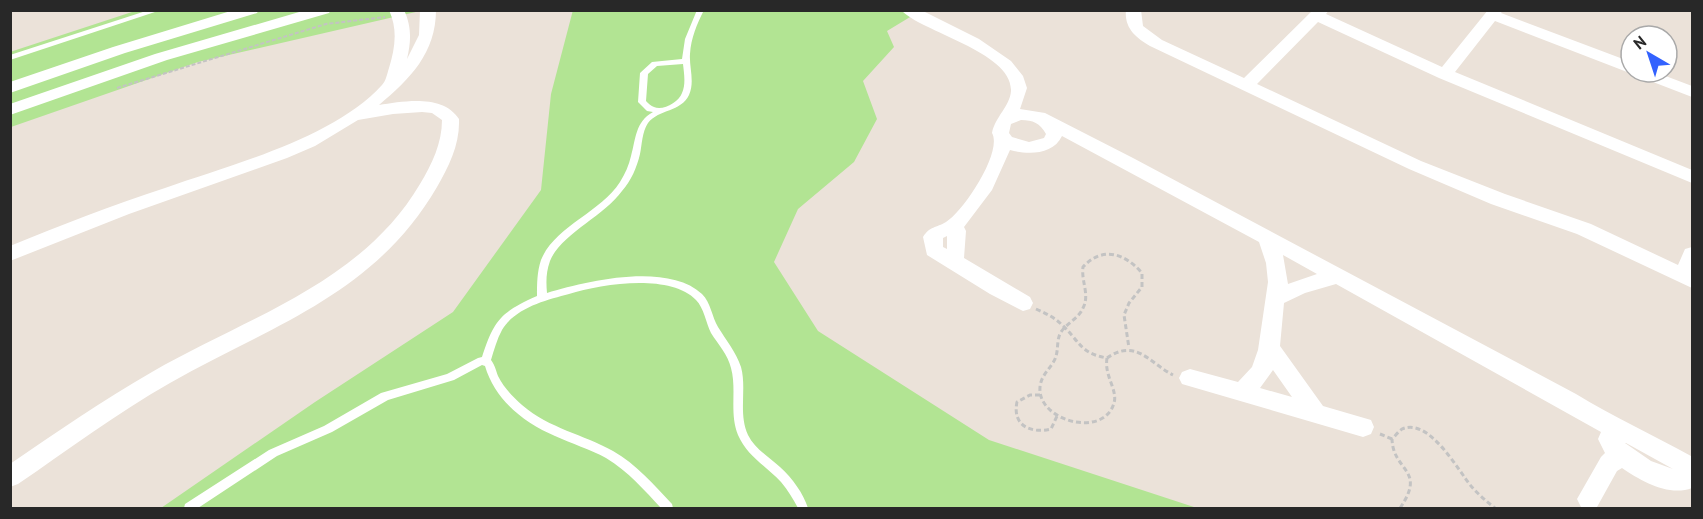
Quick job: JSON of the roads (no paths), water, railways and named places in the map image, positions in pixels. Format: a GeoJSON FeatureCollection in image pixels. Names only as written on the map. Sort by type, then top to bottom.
{"type":"FeatureCollection","features":[{"type":"Feature","properties":{"kind":"street"},"geometry":{"type":"LineString","coordinates":[[10,88],[119,50],[252,10]]}},
{"type":"Feature","properties":{"kind":"street"},"geometry":{"type":"LineString","coordinates":[[10,110],[161,57],[324,10]]}},
{"type":"Feature","properties":{"kind":"street"},"geometry":{"type":"LineString","coordinates":[[10,254],[151,199],[295,149],[328,133],[358,115],[417,60],[427,34],[428,10]]}},
{"type":"Feature","properties":{"kind":"street"},"geometry":{"type":"LineString","coordinates":[[908,10],[1005,62],[1017,81],[1018,94],[1003,129],[1003,150],[998,162],[973,204],[953,227],[937,232],[933,237],[934,250],[1023,303]]}},
{"type":"Feature","properties":{"kind":"street"},"geometry":{"type":"LineString","coordinates":[[1134,10],[1134,23],[1148,39],[1443,177],[1584,229],[1688,279],[1692,254]]}},
{"type":"Feature","properties":{"kind":"street"},"geometry":{"type":"LineString","coordinates":[[398,13],[403,29],[403,50],[389,88],[400,108]]}},
{"type":"Feature","properties":{"kind":"street"},"geometry":{"type":"LineString","coordinates":[[1247,85],[1319,13],[1445,74],[1692,177]]}},
{"type":"Feature","properties":{"kind":"street"},"geometry":{"type":"LineString","coordinates":[[1445,74],[1494,13],[1619,63]]}},
{"type":"Feature","properties":{"kind":"street"},"geometry":{"type":"LineString","coordinates":[[1672,84],[1692,92]]}},
{"type":"Feature","properties":{"kind":"street"},"geometry":{"type":"LineString","coordinates":[[1018,94],[1026,106],[1053,129],[1053,137],[1048,144]]}},
{"type":"Feature","properties":{"kind":"street"},"geometry":{"type":"LineString","coordinates":[[10,477],[144,388],[322,294],[384,246],[424,197],[444,154],[451,124],[449,115],[439,109],[400,108],[358,115]]}},
{"type":"Feature","properties":{"kind":"street"},"geometry":{"type":"LineString","coordinates":[[1003,129],[1019,114],[1043,119],[1338,276],[1583,409],[1618,431],[1632,435],[1676,458],[1690,471],[1689,476],[1686,480],[1672,480],[1645,469],[1621,455],[1612,447],[1609,439],[1611,434],[1618,431]]}},
{"type":"Feature","properties":{"kind":"street"},"geometry":{"type":"LineString","coordinates":[[1003,129],[1008,142],[1026,149]]}},
{"type":"Feature","properties":{"kind":"street"},"geometry":{"type":"LineString","coordinates":[[998,162],[1026,149],[1048,144],[1101,149]]}},
{"type":"Feature","properties":{"kind":"street"},"geometry":{"type":"LineString","coordinates":[[1242,392],[1260,372],[1271,350],[1277,270],[1267,238]]}},
{"type":"Feature","properties":{"kind":"street"},"geometry":{"type":"LineString","coordinates":[[1275,299],[1299,287],[1338,276]]}},
{"type":"Feature","properties":{"kind":"street"},"geometry":{"type":"LineString","coordinates":[[1271,350],[1315,413]]}},
{"type":"Feature","properties":{"kind":"street"},"geometry":{"type":"LineString","coordinates":[[1190,378],[1364,427]]}},
{"type":"Feature","properties":{"kind":"street"},"geometry":{"type":"LineString","coordinates":[[1589,499],[1609,465],[1621,455]]}},
{"type":"Feature","properties":{"kind":"lane"},"geometry":{"type":"LineString","coordinates":[[10,58],[158,10]]}},
{"type":"Feature","properties":{"kind":"lane"},"geometry":{"type":"LineString","coordinates":[[542,298],[540,274],[548,254],[619,190],[632,169],[644,123],[651,116],[680,102],[685,97],[689,79],[686,61],[690,34],[701,10]]}},
{"type":"Feature","properties":{"kind":"lane"},"geometry":{"type":"LineString","coordinates":[[662,111],[650,109],[642,102],[644,73],[655,64],[686,61]]}},
{"type":"Feature","properties":{"kind":"lane"},"geometry":{"type":"LineString","coordinates":[[486,361],[494,335],[503,321],[523,307],[542,298],[587,285],[638,281],[672,284],[699,297],[706,308],[713,327],[733,356],[737,366],[739,378],[736,413],[744,439],[761,459],[792,486],[803,508]]}},
{"type":"Feature","properties":{"kind":"lane"},"geometry":{"type":"LineString","coordinates":[[189,508],[273,453],[328,429],[368,405],[394,393],[450,377],[481,361],[486,361]]}},
{"type":"Feature","properties":{"kind":"lane"},"geometry":{"type":"LineString","coordinates":[[486,361],[500,388],[517,406],[548,428],[613,456],[639,477],[668,508]]}}]}
